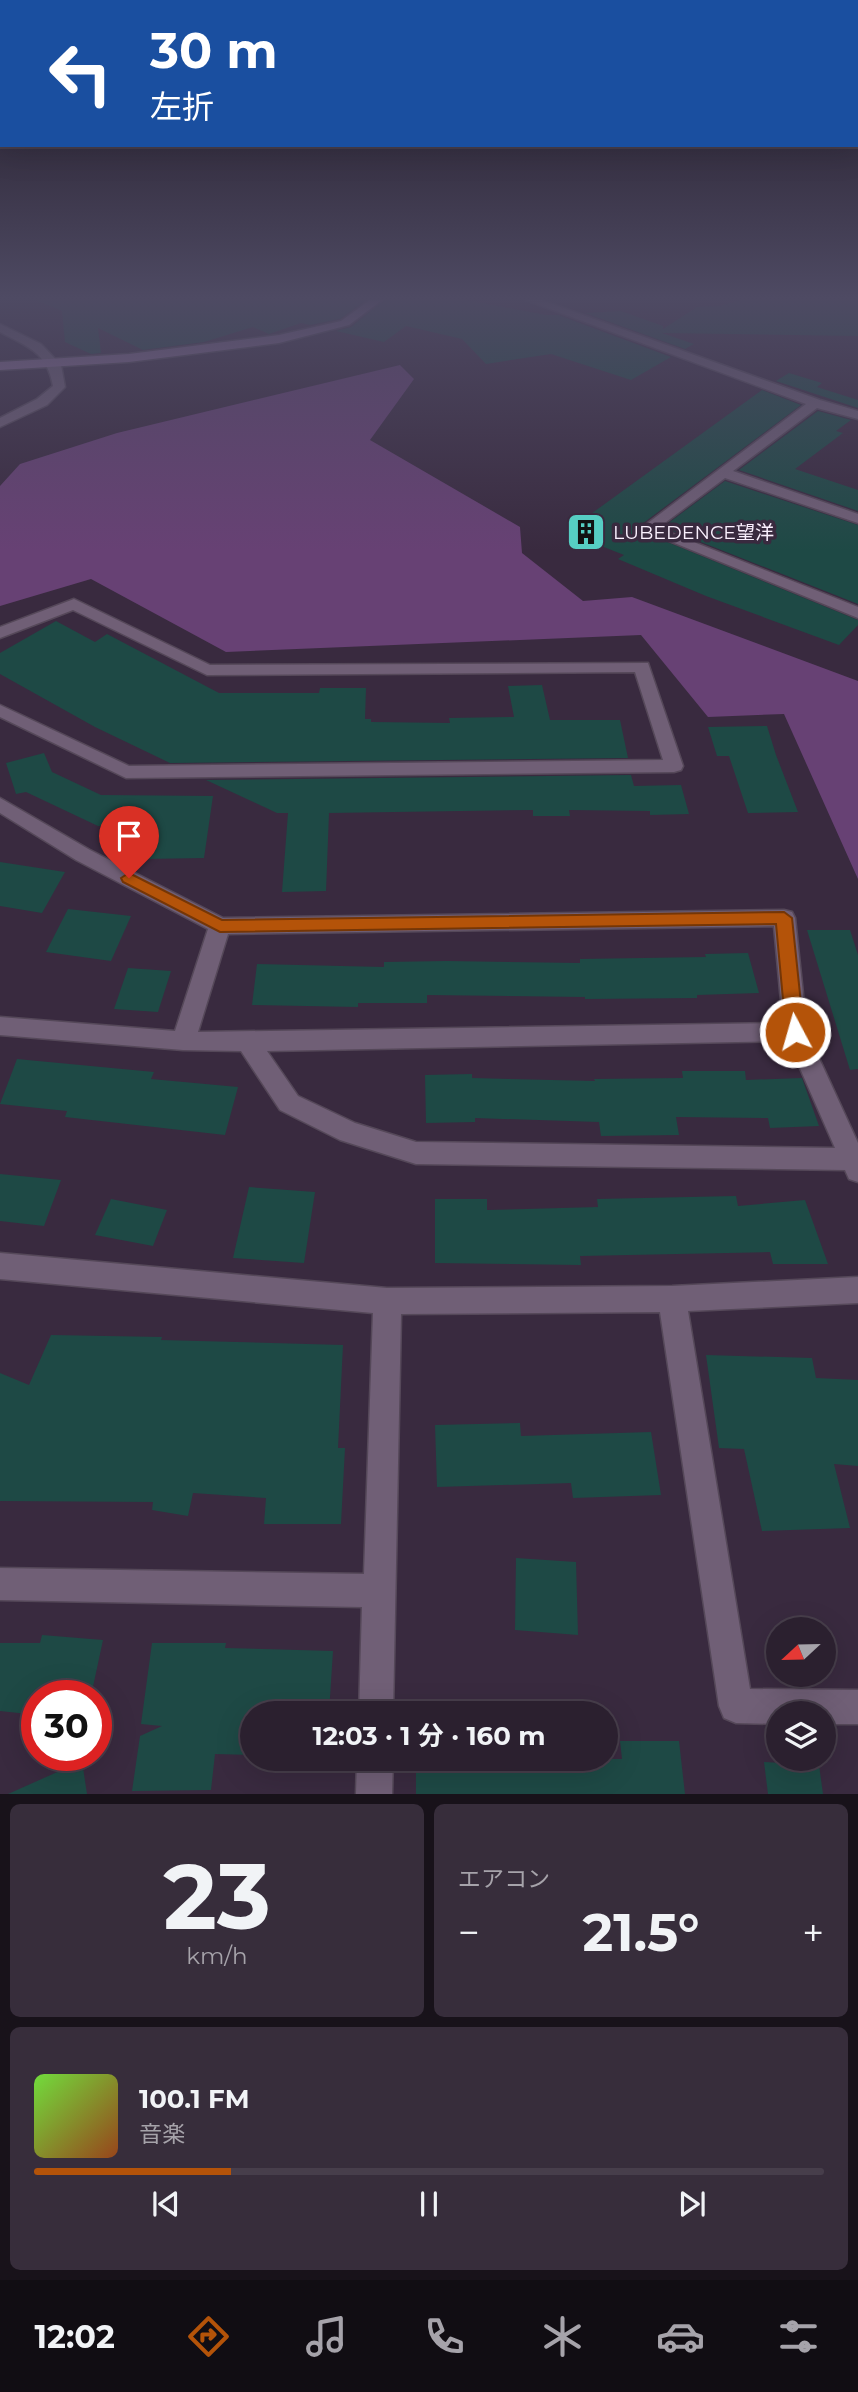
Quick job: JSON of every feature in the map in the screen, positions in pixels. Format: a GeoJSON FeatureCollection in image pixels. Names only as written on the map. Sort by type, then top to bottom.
{"type":"FeatureCollection","features":[{"type":"Feature","properties":{"kind":"street"},"geometry":{"type":"LineString","coordinates":[[0,423],[42,402],[59,387],[58,384]]}},
{"type":"Feature","properties":{"kind":"street"},"geometry":{"type":"LineString","coordinates":[[762,384],[858,415]]}},
{"type":"Feature","properties":{"kind":"street"},"geometry":{"type":"LineString","coordinates":[[815,403],[647,528],[858,613]]}},
{"type":"Feature","properties":{"kind":"street"},"geometry":{"type":"LineString","coordinates":[[722,472],[858,519]]}},
{"type":"Feature","properties":{"kind":"street"},"geometry":{"type":"LineString","coordinates":[[0,633],[74,604],[207,670],[642,667],[674,766],[126,772],[0,710]]}},
{"type":"Feature","properties":{"kind":"street"},"geometry":{"type":"LineString","coordinates":[[0,804],[83,855],[220,926],[784,918],[795,1032],[854,1166],[416,1153],[349,1132],[289,1103],[248,1042]]}},
{"type":"Feature","properties":{"kind":"street"},"geometry":{"type":"LineString","coordinates":[[183,1041],[220,926]]}},
{"type":"Feature","properties":{"kind":"street"},"geometry":{"type":"LineString","coordinates":[[0,1026],[183,1041],[248,1042],[795,1032]]}},
{"type":"Feature","properties":{"kind":"street"},"geometry":{"type":"LineString","coordinates":[[0,1266],[387,1301],[672,1299],[858,1290]]}},
{"type":"Feature","properties":{"kind":"street"},"geometry":{"type":"LineString","coordinates":[[672,1299],[736,1706],[858,1707]]}},
{"type":"Feature","properties":{"kind":"street"},"geometry":{"type":"LineString","coordinates":[[376,1701],[387,1301]]}},
{"type":"Feature","properties":{"kind":"street"},"geometry":{"type":"LineString","coordinates":[[0,1584],[379,1591]]}},
{"type":"Feature","properties":{"kind":"street"},"geometry":{"type":"LineString","coordinates":[[374,1771],[374,1794]]}},
{"type":"Feature","properties":{"kind":"shaded area"},"geometry":{"type":"Polygon","coordinates":[[[322,384],[411,384],[370,440],[520,527],[522,553],[583,601],[632,597],[858,681],[858,879],[784,714],[708,717],[641,635],[226,652],[91,579],[0,606],[0,486],[20,464],[117,433],[322,384]]]}},
{"type":"Feature","properties":{"kind":"building"},"geometry":{"type":"Polygon","coordinates":[[[784,384],[821,384],[817,387],[858,400],[858,408],[784,384]]]}},
{"type":"Feature","properties":{"kind":"building"},"geometry":{"type":"Polygon","coordinates":[[[762,390],[801,405],[638,527],[638,530],[858,620],[858,625],[839,645],[706,596],[618,559],[624,555],[566,532],[762,390]]]}},
{"type":"Feature","properties":{"kind":"building"},"geometry":{"type":"Polygon","coordinates":[[[818,411],[851,420],[836,431],[843,433],[795,469],[858,490],[858,511],[739,470],[818,411]]]}},
{"type":"Feature","properties":{"kind":"building"},"geometry":{"type":"Polygon","coordinates":[[[725,481],[858,525],[858,604],[663,527],[725,481]]]}},
{"type":"Feature","properties":{"kind":"building"},"geometry":{"type":"Polygon","coordinates":[[[56,621],[95,642],[107,634],[219,693],[319,693],[320,688],[366,688],[365,719],[371,719],[371,722],[450,723],[449,718],[514,717],[508,686],[542,685],[550,720],[620,720],[628,758],[170,763],[95,727],[0,674],[0,653],[56,621]]]}},
{"type":"Feature","properties":{"kind":"building"},"geometry":{"type":"Polygon","coordinates":[[[767,726],[798,812],[748,813],[729,756],[717,756],[708,727],[767,726]]]}},
{"type":"Feature","properties":{"kind":"building"},"geometry":{"type":"Polygon","coordinates":[[[44,753],[52,772],[101,795],[213,796],[204,858],[144,859],[151,827],[98,826],[26,792],[16,794],[6,763],[44,753]]]}},
{"type":"Feature","properties":{"kind":"building"},"geometry":{"type":"Polygon","coordinates":[[[631,775],[634,786],[681,785],[689,814],[650,815],[650,811],[569,810],[570,816],[533,816],[533,810],[329,813],[326,891],[282,892],[288,813],[277,813],[206,780],[631,775]]]}},
{"type":"Feature","properties":{"kind":"building"},"geometry":{"type":"Polygon","coordinates":[[[0,862],[65,872],[42,913],[0,906],[0,862]]]}},
{"type":"Feature","properties":{"kind":"building"},"geometry":{"type":"Polygon","coordinates":[[[68,909],[131,916],[111,961],[46,952],[68,909]]]}},
{"type":"Feature","properties":{"kind":"building"},"geometry":{"type":"Polygon","coordinates":[[[807,930],[850,930],[858,955],[858,1069],[850,1070],[807,930]]]}},
{"type":"Feature","properties":{"kind":"building"},"geometry":{"type":"Polygon","coordinates":[[[748,953],[759,993],[697,995],[697,998],[585,999],[427,995],[427,1003],[358,1003],[358,1007],[252,1005],[257,964],[384,967],[384,962],[580,963],[580,959],[706,957],[705,954],[748,953]]]}},
{"type":"Feature","properties":{"kind":"building"},"geometry":{"type":"Polygon","coordinates":[[[128,968],[171,971],[158,1012],[114,1009],[128,968]]]}},
{"type":"Feature","properties":{"kind":"building"},"geometry":{"type":"Polygon","coordinates":[[[17,1059],[154,1072],[151,1079],[238,1087],[225,1135],[65,1117],[67,1111],[0,1104],[17,1059]]]}},
{"type":"Feature","properties":{"kind":"building"},"geometry":{"type":"Polygon","coordinates":[[[682,1071],[745,1071],[746,1080],[802,1078],[819,1126],[770,1128],[768,1118],[676,1117],[679,1135],[601,1136],[599,1122],[475,1118],[475,1122],[426,1123],[425,1075],[472,1074],[472,1078],[595,1081],[594,1079],[683,1078],[682,1071]]]}},
{"type":"Feature","properties":{"kind":"building"},"geometry":{"type":"Polygon","coordinates":[[[0,1174],[61,1180],[44,1226],[0,1221],[0,1174]]]}},
{"type":"Feature","properties":{"kind":"building"},"geometry":{"type":"Polygon","coordinates":[[[249,1187],[315,1192],[304,1263],[233,1258],[249,1187]]]}},
{"type":"Feature","properties":{"kind":"building"},"geometry":{"type":"Polygon","coordinates":[[[736,1196],[738,1206],[805,1200],[828,1264],[773,1264],[770,1252],[580,1256],[581,1265],[435,1263],[435,1199],[487,1199],[487,1210],[598,1207],[597,1199],[736,1196]]]}},
{"type":"Feature","properties":{"kind":"building"},"geometry":{"type":"Polygon","coordinates":[[[111,1199],[167,1210],[153,1246],[95,1235],[111,1199]]]}},
{"type":"Feature","properties":{"kind":"building"},"geometry":{"type":"Polygon","coordinates":[[[51,1335],[343,1345],[338,1448],[345,1448],[341,1524],[264,1524],[266,1498],[193,1493],[188,1516],[152,1510],[153,1502],[0,1501],[0,1373],[29,1385],[51,1335]]]}},
{"type":"Feature","properties":{"kind":"building"},"geometry":{"type":"Polygon","coordinates":[[[706,1355],[812,1358],[816,1378],[858,1380],[858,1466],[834,1464],[850,1528],[762,1531],[744,1449],[719,1448],[706,1355]]]}},
{"type":"Feature","properties":{"kind":"building"},"geometry":{"type":"Polygon","coordinates":[[[520,1423],[521,1436],[651,1432],[661,1495],[573,1498],[571,1483],[437,1487],[435,1425],[520,1423]]]}},
{"type":"Feature","properties":{"kind":"building"},"geometry":{"type":"Polygon","coordinates":[[[516,1558],[576,1562],[578,1635],[515,1630],[516,1558]]]}},
{"type":"Feature","properties":{"kind":"building"},"geometry":{"type":"Polygon","coordinates":[[[42,1635],[103,1640],[94,1680],[21,1680],[21,1713],[0,1711],[0,1643],[40,1643],[42,1635]]]}},
{"type":"Feature","properties":{"kind":"building"},"geometry":{"type":"Polygon","coordinates":[[[152,1643],[226,1643],[225,1648],[333,1651],[330,1701],[240,1701],[240,1755],[215,1754],[211,1790],[132,1791],[140,1736],[162,1726],[141,1724],[152,1643]]]}},
{"type":"Feature","properties":{"kind":"building"},"geometry":{"type":"Polygon","coordinates":[[[620,1741],[679,1741],[685,1794],[416,1794],[416,1771],[618,1771],[618,1759],[622,1759],[620,1741]]]}},
{"type":"Feature","properties":{"kind":"building"},"geometry":{"type":"Polygon","coordinates":[[[764,1762],[766,1771],[820,1771],[823,1794],[768,1794],[764,1762]]]}},
{"type":"Feature","properties":{"kind":"building"},"geometry":{"type":"Polygon","coordinates":[[[60,1771],[84,1771],[87,1794],[8,1794],[60,1771]]]}},
{"type":"Feature","properties":{"kind":"place","name":"LUBEDENCE望洋"},"geometry":{"type":"Point","coordinates":[586,532]}},
{"type":"Feature","properties":{"kind":"route"},"geometry":{"type":"LineString","coordinates":[[129,878],[220,926],[784,918],[795,1032]]}}]}
